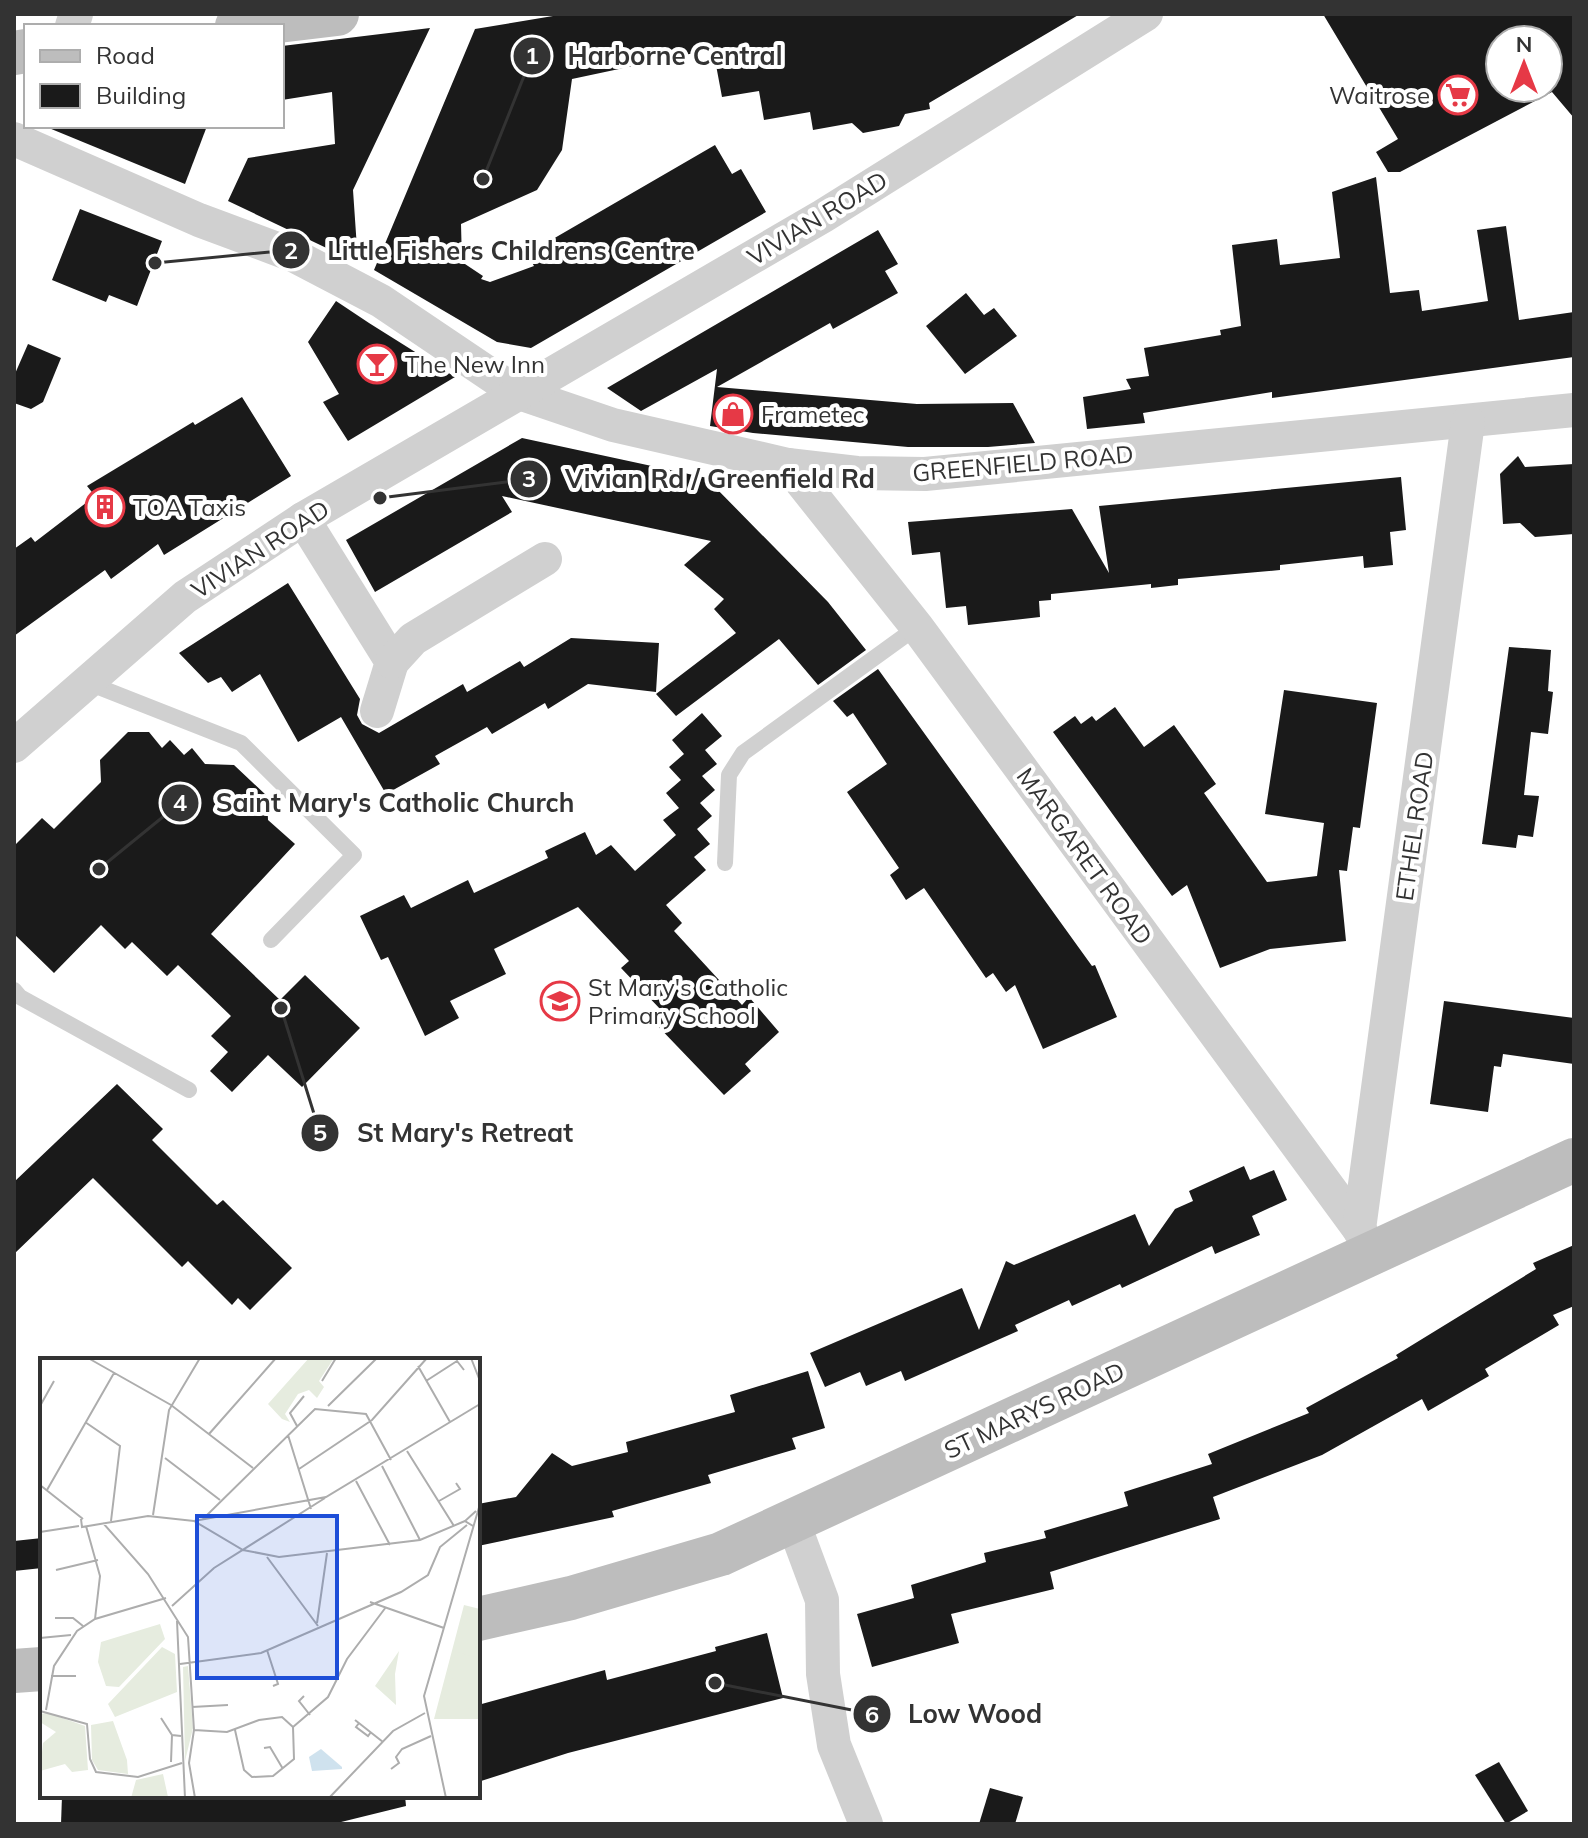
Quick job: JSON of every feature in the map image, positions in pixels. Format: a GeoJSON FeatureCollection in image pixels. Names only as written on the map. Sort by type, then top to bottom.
{"type":"FeatureCollection","features":[{"type":"Feature","properties":{"kind":"street"},"geometry":{"type":"LineString","coordinates":[[254,24],[337,14]]}},
{"type":"Feature","properties":{"kind":"street","name":"VIVIAN ROAD"},"geometry":{"type":"LineString","coordinates":[[14,746],[185,597],[303,519],[516,392],[823,216],[1146,14]]}},
{"type":"Feature","properties":{"kind":"street","name":"GREENFIELD ROAD"},"geometry":{"type":"LineString","coordinates":[[14,139],[199,220],[293,255],[381,301],[516,392],[613,425],[788,465],[857,473],[925,474],[1574,410]]}},
{"type":"Feature","properties":{"kind":"street","name":"ETHEL ROAD"},"geometry":{"type":"LineString","coordinates":[[1366,1241],[1468,422]]}},
{"type":"Feature","properties":{"kind":"street","name":"MARGARET ROAD"},"geometry":{"type":"LineString","coordinates":[[788,465],[917,627],[1366,1241]]}},
{"type":"Feature","properties":{"kind":"street"},"geometry":{"type":"LineString","coordinates":[[303,519],[392,662]]}},
{"type":"Feature","properties":{"kind":"street"},"geometry":{"type":"LineString","coordinates":[[377,711],[392,662],[413,639],[545,559]]}},
{"type":"Feature","properties":{"kind":"street","name":"ST MARYS ROAD"},"geometry":{"type":"LineString","coordinates":[[480,1619],[571,1598],[721,1554],[793,1522],[1366,1241],[1574,1160]]}},
{"type":"Feature","properties":{"kind":"street"},"geometry":{"type":"LineString","coordinates":[[793,1522],[822,1600],[823,1674],[834,1745],[866,1824]]}},
{"type":"Feature","properties":{"kind":"street"},"geometry":{"type":"LineString","coordinates":[[14,1671],[40,1669]]}},
{"type":"Feature","properties":{"kind":"lane"},"geometry":{"type":"LineString","coordinates":[[725,863],[729,775],[743,753],[917,627]]}},
{"type":"Feature","properties":{"kind":"lane"},"geometry":{"type":"LineString","coordinates":[[85,682],[241,743],[354,855],[271,940]]}},
{"type":"Feature","properties":{"kind":"lane"},"geometry":{"type":"LineString","coordinates":[[14,990],[20,997],[189,1090]]}},
{"type":"Feature","properties":{"kind":"building"},"geometry":{"type":"Polygon","coordinates":[[[565,14],[1080,14],[929,103],[930,109],[905,114],[899,126],[863,133],[852,123],[813,130],[810,112],[764,120],[759,91],[722,97],[713,49],[572,79],[562,150],[537,190],[461,224],[462,262],[483,276],[481,279],[490,282],[534,266],[527,254],[715,145],[732,174],[741,169],[766,212],[531,348],[497,342],[374,270],[475,29],[565,14]]]}},
{"type":"Feature","properties":{"kind":"building","name":"Waitrose"},"geometry":{"type":"Polygon","coordinates":[[[1323,14],[1574,14],[1574,118],[1562,104],[1564,24],[1484,24],[1484,104],[1529,104],[1400,172],[1388,172],[1376,152],[1398,139],[1323,14]]]}},
{"type":"Feature","properties":{"kind":"building"},"geometry":{"type":"Polygon","coordinates":[[[430,28],[353,190],[358,263],[228,201],[248,158],[335,144],[332,92],[284,100],[284,46],[430,28]]]}},
{"type":"Feature","properties":{"kind":"building"},"geometry":{"type":"Polygon","coordinates":[[[49,128],[206,128],[185,184],[49,128]]]}},
{"type":"Feature","properties":{"kind":"building"},"geometry":{"type":"Polygon","coordinates":[[[1376,177],[1390,293],[1419,290],[1422,311],[1488,301],[1477,230],[1506,226],[1519,320],[1574,312],[1574,357],[1272,398],[1272,392],[1143,413],[1145,423],[1087,429],[1083,397],[1131,389],[1126,379],[1149,376],[1144,348],[1221,335],[1220,330],[1241,326],[1232,245],[1277,239],[1280,265],[1340,258],[1332,192],[1376,177]]]}},
{"type":"Feature","properties":{"kind":"building"},"geometry":{"type":"Polygon","coordinates":[[[80,209],[162,241],[137,306],[109,295],[106,302],[52,280],[80,209]]]}},
{"type":"Feature","properties":{"kind":"building"},"geometry":{"type":"Polygon","coordinates":[[[878,230],[898,264],[885,271],[898,293],[833,329],[830,323],[717,387],[917,404],[1013,403],[1035,443],[988,447],[908,447],[753,433],[710,426],[717,369],[641,411],[607,388],[878,230]]]}},
{"type":"Feature","properties":{"kind":"building"},"geometry":{"type":"Polygon","coordinates":[[[966,293],[984,315],[994,308],[1017,336],[965,374],[926,326],[966,293]]]}},
{"type":"Feature","properties":{"kind":"building","name":"The New Inn"},"geometry":{"type":"Polygon","coordinates":[[[336,301],[455,377],[348,441],[323,402],[339,394],[308,342],[336,301]]]}},
{"type":"Feature","properties":{"kind":"building"},"geometry":{"type":"Polygon","coordinates":[[[28,344],[61,358],[43,402],[31,409],[14,403],[14,376],[28,344]]]}},
{"type":"Feature","properties":{"kind":"building"},"geometry":{"type":"Polygon","coordinates":[[[242,397],[291,476],[164,555],[158,544],[111,579],[105,570],[14,636],[14,549],[31,537],[35,542],[95,496],[87,486],[193,422],[195,425],[242,397]]]}},
{"type":"Feature","properties":{"kind":"building"},"geometry":{"type":"Polygon","coordinates":[[[522,438],[712,479],[712,484],[828,602],[866,650],[818,685],[779,639],[676,716],[656,694],[736,633],[714,609],[724,599],[684,565],[711,541],[502,496],[512,512],[375,592],[346,540],[522,438]]]}},
{"type":"Feature","properties":{"kind":"building"},"geometry":{"type":"Polygon","coordinates":[[[1518,456],[1525,467],[1574,464],[1574,534],[1535,537],[1520,523],[1503,524],[1500,474],[1518,456]]]}},
{"type":"Feature","properties":{"kind":"building"},"geometry":{"type":"Polygon","coordinates":[[[1401,477],[1406,530],[1390,532],[1393,565],[1364,568],[1363,556],[1280,565],[1280,570],[1178,579],[1178,585],[1151,588],[1151,584],[1051,594],[1051,600],[1039,601],[1040,617],[968,625],[966,606],[946,608],[940,552],[912,555],[908,522],[1072,509],[1109,573],[1099,506],[1401,477]]]}},
{"type":"Feature","properties":{"kind":"building"},"geometry":{"type":"Polygon","coordinates":[[[288,583],[360,699],[357,715],[362,724],[379,733],[463,684],[467,692],[520,661],[524,667],[571,638],[659,643],[656,692],[588,684],[548,709],[545,703],[492,734],[487,727],[435,756],[440,764],[386,794],[341,717],[298,742],[260,674],[232,692],[221,677],[208,683],[179,653],[288,583]]]}},
{"type":"Feature","properties":{"kind":"building"},"geometry":{"type":"Polygon","coordinates":[[[1509,647],[1551,650],[1548,691],[1553,692],[1548,734],[1531,732],[1524,795],[1539,796],[1533,837],[1518,835],[1516,848],[1482,844],[1509,647]]]}},
{"type":"Feature","properties":{"kind":"building"},"geometry":{"type":"Polygon","coordinates":[[[878,669],[1092,966],[1095,965],[1117,1017],[1043,1049],[1015,985],[1006,992],[993,973],[986,978],[924,888],[906,900],[890,875],[899,868],[847,792],[887,764],[853,713],[847,717],[833,701],[878,669]]]}},
{"type":"Feature","properties":{"kind":"building"},"geometry":{"type":"Polygon","coordinates":[[[1284,690],[1377,703],[1360,828],[1353,827],[1347,871],[1339,870],[1346,941],[1270,949],[1220,968],[1187,885],[1172,896],[1053,732],[1075,716],[1081,724],[1092,716],[1096,721],[1115,707],[1144,747],[1174,725],[1216,784],[1204,793],[1267,882],[1317,876],[1324,823],[1265,814],[1284,690]]]}},
{"type":"Feature","properties":{"kind":"building"},"geometry":{"type":"Polygon","coordinates":[[[702,713],[722,736],[705,750],[717,764],[702,776],[715,790],[700,803],[712,816],[697,829],[710,844],[694,857],[706,870],[666,905],[682,923],[674,931],[742,1005],[749,997],[779,1032],[745,1064],[751,1071],[724,1095],[652,1020],[662,1011],[621,968],[629,961],[578,907],[494,949],[506,974],[450,1001],[459,1018],[425,1036],[388,957],[381,960],[360,916],[404,895],[411,908],[468,880],[474,893],[548,858],[545,851],[585,832],[596,855],[611,845],[635,871],[676,835],[663,820],[679,808],[666,793],[681,780],[669,767],[684,754],[672,740],[702,713]]]}},
{"type":"Feature","properties":{"kind":"building"},"geometry":{"type":"Polygon","coordinates":[[[128,732],[149,732],[162,748],[170,740],[184,755],[192,748],[205,764],[234,765],[267,796],[268,820],[295,844],[211,934],[280,1000],[305,975],[360,1028],[302,1087],[268,1055],[232,1092],[210,1071],[228,1052],[211,1036],[231,1016],[178,965],[167,976],[132,942],[125,949],[101,925],[54,973],[14,934],[14,846],[42,818],[54,829],[101,782],[100,760],[128,732]]]}},
{"type":"Feature","properties":{"kind":"building"},"geometry":{"type":"Polygon","coordinates":[[[1444,1001],[1574,1018],[1574,1064],[1503,1054],[1501,1067],[1494,1066],[1488,1112],[1430,1104],[1444,1001]]]}},
{"type":"Feature","properties":{"kind":"building"},"geometry":{"type":"Polygon","coordinates":[[[117,1084],[163,1129],[152,1140],[217,1205],[223,1200],[292,1268],[250,1310],[238,1298],[232,1305],[188,1261],[182,1267],[93,1178],[14,1254],[14,1182],[117,1084]]]}},
{"type":"Feature","properties":{"kind":"building"},"geometry":{"type":"Polygon","coordinates":[[[1244,1166],[1250,1180],[1274,1170],[1287,1200],[1252,1216],[1260,1235],[1215,1254],[1212,1246],[1122,1288],[1120,1284],[1072,1306],[1069,1300],[1015,1325],[1018,1331],[905,1381],[901,1371],[866,1386],[860,1372],[825,1387],[810,1353],[962,1288],[979,1330],[1006,1261],[1014,1265],[1135,1214],[1149,1246],[1175,1209],[1193,1201],[1189,1191],[1244,1166]]]}},
{"type":"Feature","properties":{"kind":"building"},"geometry":{"type":"Polygon","coordinates":[[[1574,1245],[1574,1306],[1553,1315],[1559,1325],[1485,1369],[1489,1376],[1428,1411],[1422,1399],[1322,1455],[1213,1497],[1220,1519],[1050,1572],[1054,1589],[951,1614],[959,1643],[872,1667],[857,1614],[914,1598],[911,1585],[986,1562],[984,1553],[1046,1538],[1044,1531],[1128,1506],[1124,1492],[1212,1464],[1208,1454],[1309,1413],[1306,1408],[1398,1358],[1396,1355],[1536,1269],[1533,1263],[1574,1245]]]}},
{"type":"Feature","properties":{"kind":"building"},"geometry":{"type":"Polygon","coordinates":[[[808,1371],[825,1428],[792,1438],[796,1449],[708,1475],[711,1483],[612,1511],[614,1517],[480,1546],[480,1504],[516,1497],[552,1453],[572,1466],[628,1452],[626,1442],[735,1412],[730,1395],[808,1371]]]}},
{"type":"Feature","properties":{"kind":"building"},"geometry":{"type":"Polygon","coordinates":[[[40,1538],[40,1568],[14,1571],[14,1541],[40,1538]]]}},
{"type":"Feature","properties":{"kind":"building"},"geometry":{"type":"Polygon","coordinates":[[[767,1633],[783,1698],[568,1753],[480,1781],[480,1704],[605,1670],[607,1680],[716,1651],[715,1647],[767,1633]]]}},
{"type":"Feature","properties":{"kind":"building"},"geometry":{"type":"Polygon","coordinates":[[[1499,1762],[1528,1811],[1506,1824],[1475,1775],[1499,1762]]]}},
{"type":"Feature","properties":{"kind":"building"},"geometry":{"type":"Polygon","coordinates":[[[990,1788],[1023,1797],[1015,1824],[979,1824],[990,1788]]]}},
{"type":"Feature","properties":{"kind":"building"},"geometry":{"type":"Polygon","coordinates":[[[62,1798],[405,1798],[406,1806],[333,1824],[61,1824],[62,1798]]]}},
{"type":"Feature","properties":{"kind":"place","name":"Waitrose"},"geometry":{"type":"Point","coordinates":[1458,95]}},
{"type":"Feature","properties":{"kind":"place","name":"Harborne Central"},"geometry":{"type":"Point","coordinates":[483,179]}},
{"type":"Feature","properties":{"kind":"place","name":"Little Fishers Childrens Centre"},"geometry":{"type":"Point","coordinates":[155,263]}},
{"type":"Feature","properties":{"kind":"place","name":"The New Inn"},"geometry":{"type":"Point","coordinates":[377,364]}},
{"type":"Feature","properties":{"kind":"place","name":"Frametec"},"geometry":{"type":"Point","coordinates":[733,414]}},
{"type":"Feature","properties":{"kind":"place","name":"Vivian Rd / Greenfield Rd"},"geometry":{"type":"Point","coordinates":[380,498]}},
{"type":"Feature","properties":{"kind":"place","name":"TOA Taxis"},"geometry":{"type":"Point","coordinates":[105,507]}},
{"type":"Feature","properties":{"kind":"place","name":"Saint Mary's Catholic Church"},"geometry":{"type":"Point","coordinates":[99,869]}},
{"type":"Feature","properties":{"kind":"place","name":"St Mary's Catholic Primary School"},"geometry":{"type":"Point","coordinates":[560,1001]}},
{"type":"Feature","properties":{"kind":"place","name":"St Mary's Retreat"},"geometry":{"type":"Point","coordinates":[281,1008]}},
{"type":"Feature","properties":{"kind":"place","name":"Low Wood"},"geometry":{"type":"Point","coordinates":[715,1683]}}]}
